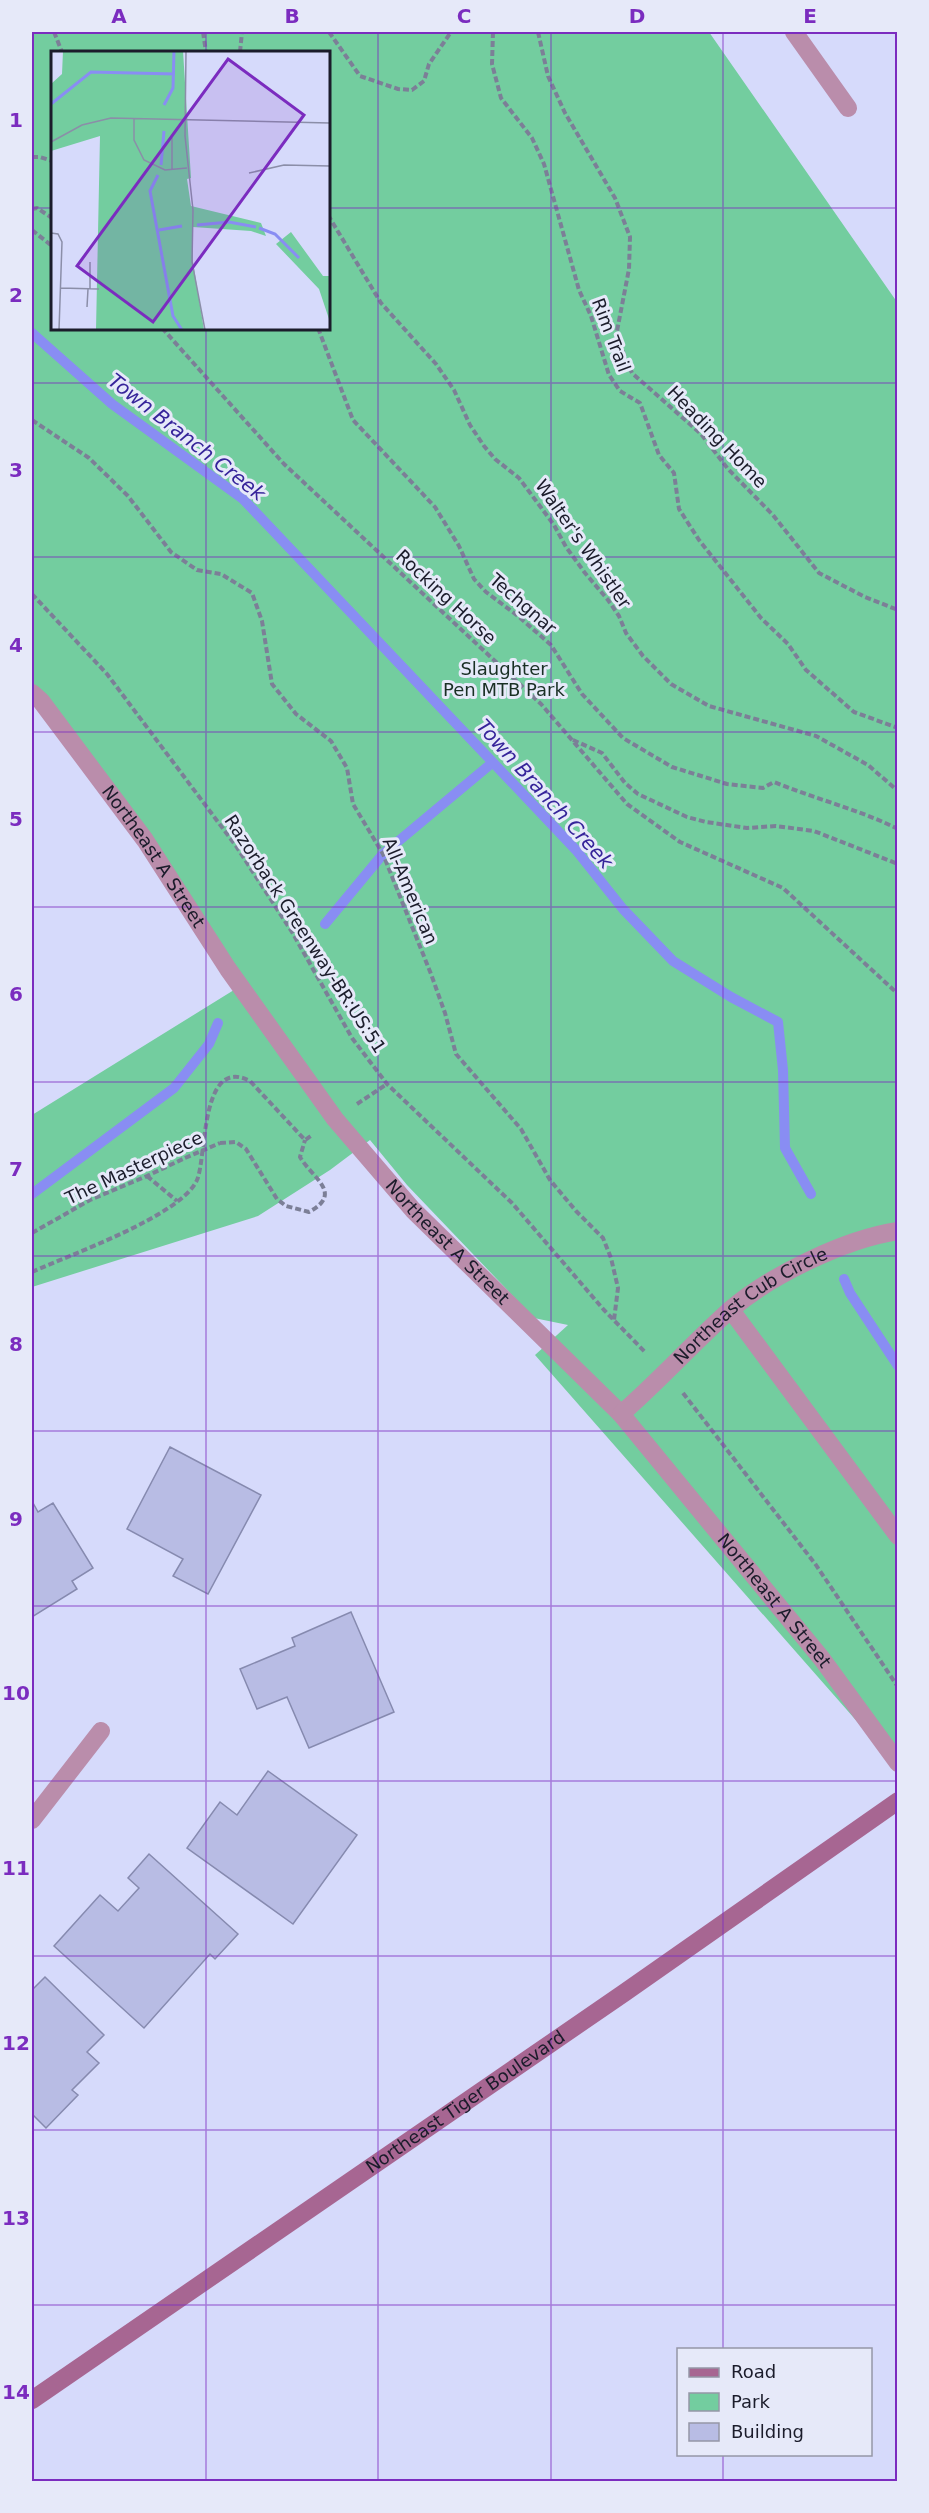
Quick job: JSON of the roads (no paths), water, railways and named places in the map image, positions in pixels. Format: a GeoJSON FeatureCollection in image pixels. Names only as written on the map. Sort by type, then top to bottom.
{"type":"FeatureCollection","features":[{"type":"Feature","properties":{"kind":"street"},"geometry":{"type":"LineString","coordinates":[[794,32],[848,108]]}},
{"type":"Feature","properties":{"kind":"street","name":"Northeast A Street"},"geometry":{"type":"LineString","coordinates":[[32,693],[145,840],[228,969],[335,1119],[413,1210],[621,1414],[822,1659],[897,1763]]}},
{"type":"Feature","properties":{"kind":"street","name":"Northeast Cub Circle"},"geometry":{"type":"LineString","coordinates":[[621,1414],[652,1388],[731,1310],[783,1273],[871,1235],[897,1231]]}},
{"type":"Feature","properties":{"kind":"street"},"geometry":{"type":"LineString","coordinates":[[731,1310],[897,1536]]}},
{"type":"Feature","properties":{"kind":"street"},"geometry":{"type":"LineString","coordinates":[[32,1820],[101,1731]]}},
{"type":"Feature","properties":{"kind":"street","name":"Northeast Tiger Boulevard"},"geometry":{"type":"LineString","coordinates":[[32,2400],[624,1993],[897,1801]]}},
{"type":"Feature","properties":{"kind":"waterway","name":"Town Branch Creek"},"geometry":{"type":"LineString","coordinates":[[32,333],[112,404],[243,499],[576,850],[623,909],[673,961],[731,997],[778,1022],[783,1070],[785,1148],[811,1194]]}},
{"type":"Feature","properties":{"kind":"waterway"},"geometry":{"type":"LineString","coordinates":[[325,924],[383,854],[492,763]]}},
{"type":"Feature","properties":{"kind":"waterway"},"geometry":{"type":"LineString","coordinates":[[32,1194],[174,1088],[209,1044],[218,1023]]}},
{"type":"Feature","properties":{"kind":"waterway","name":"Town Branch Creek"},"geometry":{"type":"LineString","coordinates":[[844,1279],[850,1293],[898,1366]]}},
{"type":"Feature","properties":{"kind":"park label","name":"Slaughter Pen MTB Park"},"geometry":{"type":"Point","coordinates":[504,679]}}]}
